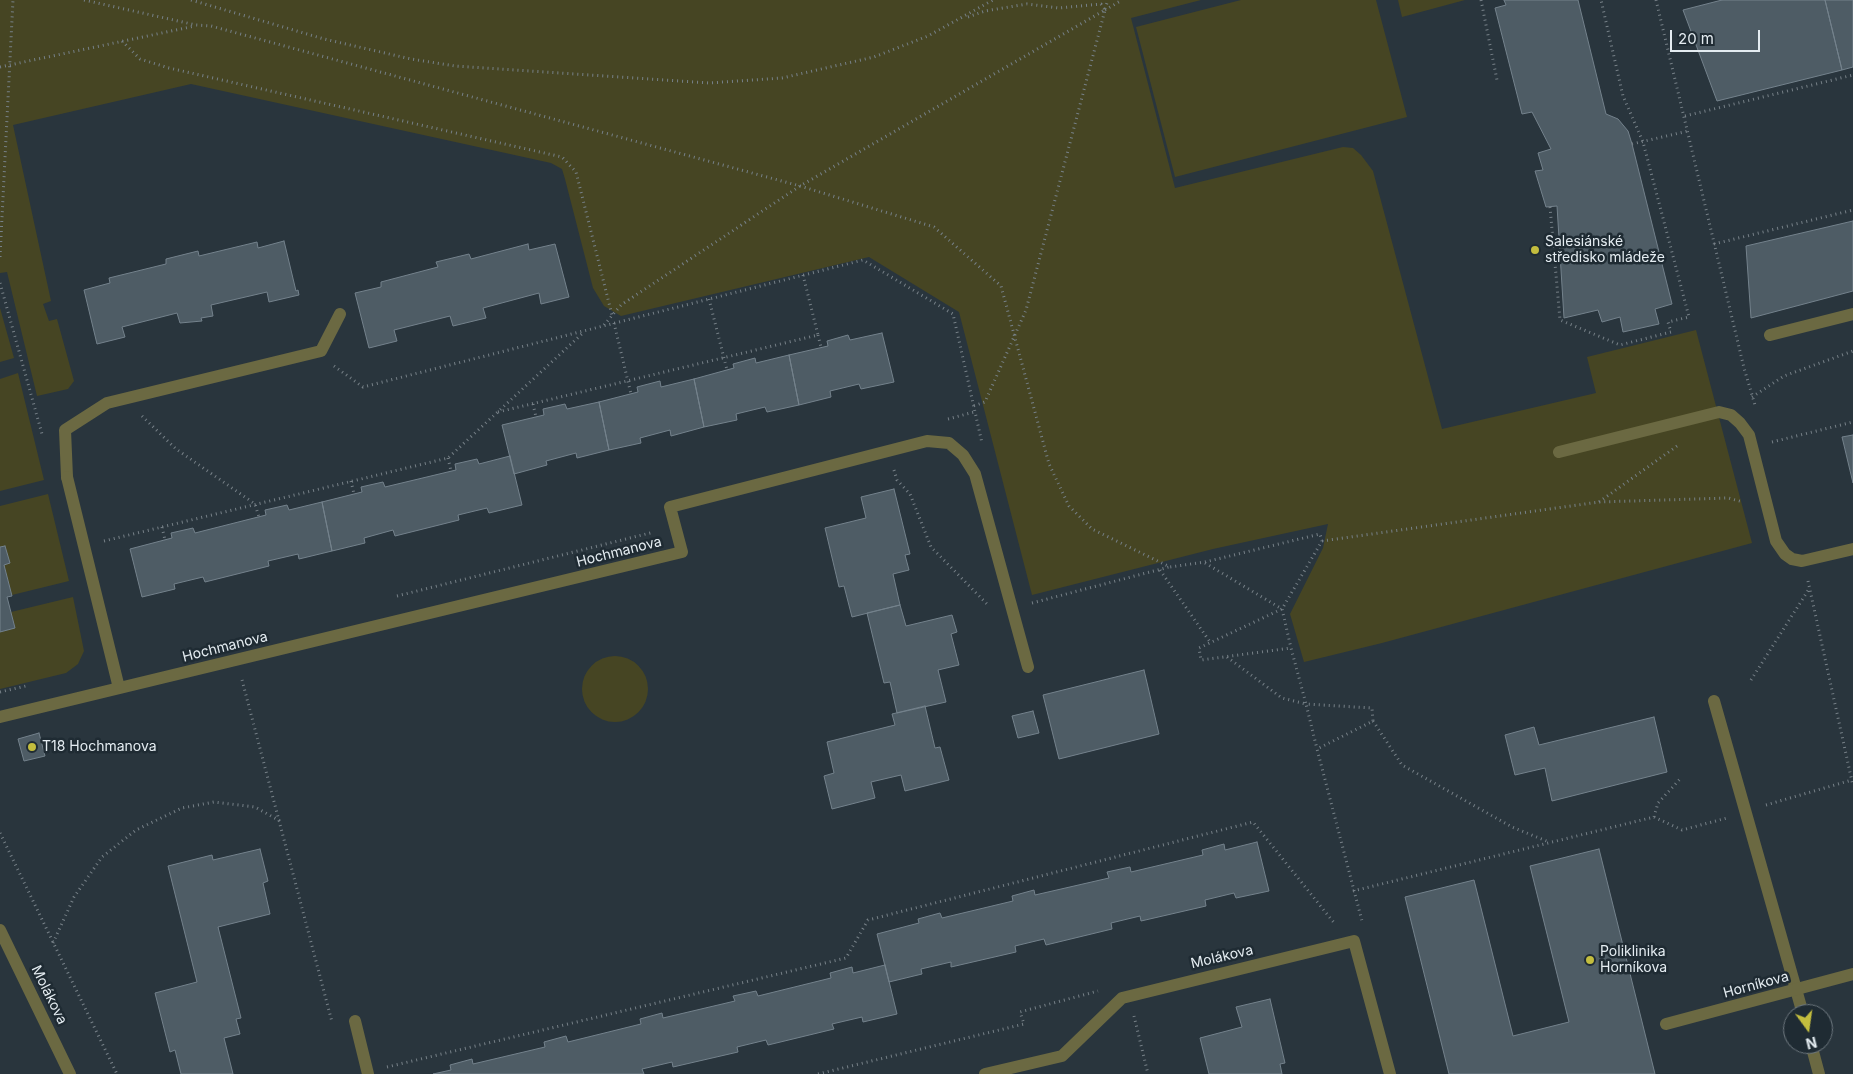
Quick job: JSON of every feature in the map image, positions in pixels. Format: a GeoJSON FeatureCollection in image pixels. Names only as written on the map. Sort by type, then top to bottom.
{"type":"FeatureCollection","features":[{"type":"Feature","properties":{"kind":"street"},"geometry":{"type":"LineString","coordinates":[[119,688],[67,477],[65,430],[107,403],[321,351],[340,314]]}},
{"type":"Feature","properties":{"kind":"street"},"geometry":{"type":"LineString","coordinates":[[1770,335],[1853,314]]}},
{"type":"Feature","properties":{"kind":"street"},"geometry":{"type":"LineString","coordinates":[[1558,452],[1719,412],[1731,416],[1740,423],[1749,435],[1754,448],[1776,541],[1785,554],[1792,559],[1802,561],[1853,549]]}},
{"type":"Feature","properties":{"kind":"street","name":"Hochmanova"},"geometry":{"type":"LineString","coordinates":[[0,717],[682,552],[670,507],[927,440],[949,443],[963,455],[975,474],[1028,667]]}},
{"type":"Feature","properties":{"kind":"street"},"geometry":{"type":"LineString","coordinates":[[1714,701],[1800,1004]]}},
{"type":"Feature","properties":{"kind":"street","name":"Molákova"},"geometry":{"type":"LineString","coordinates":[[0,930],[70,1074]]}},
{"type":"Feature","properties":{"kind":"street","name":"Molákova"},"geometry":{"type":"LineString","coordinates":[[985,1074],[1062,1056],[1122,998],[1354,941],[1390,1074]]}},
{"type":"Feature","properties":{"kind":"street","name":"Horníkova"},"geometry":{"type":"LineString","coordinates":[[1666,1024],[1853,974]]}},
{"type":"Feature","properties":{"kind":"street"},"geometry":{"type":"LineString","coordinates":[[355,1022],[368,1073]]}},
{"type":"Feature","properties":{"kind":"street"},"geometry":{"type":"LineString","coordinates":[[1813,1054],[1818,1074]]}},
{"type":"Feature","properties":{"kind":"path"},"geometry":{"type":"LineString","coordinates":[[0,257],[13,0]]}},
{"type":"Feature","properties":{"kind":"path"},"geometry":{"type":"LineString","coordinates":[[84,0],[220,29],[800,186],[934,227],[1001,286],[1049,464],[1069,506],[1092,529],[1170,567]]}},
{"type":"Feature","properties":{"kind":"path"},"geometry":{"type":"LineString","coordinates":[[191,0],[324,38],[411,60],[455,66],[709,83],[782,78],[874,57],[928,36],[960,20],[993,0]]}},
{"type":"Feature","properties":{"kind":"path"},"geometry":{"type":"LineString","coordinates":[[973,406],[986,402],[1026,310],[1108,0]]}},
{"type":"Feature","properties":{"kind":"path"},"geometry":{"type":"LineString","coordinates":[[604,325],[621,305],[800,186],[1122,0]]}},
{"type":"Feature","properties":{"kind":"path"},"geometry":{"type":"LineString","coordinates":[[1481,0],[1497,80]]}},
{"type":"Feature","properties":{"kind":"path"},"geometry":{"type":"LineString","coordinates":[[1550,206],[1560,320],[1620,345],[1671,332],[1668,322],[1689,317],[1643,142],[1623,96],[1601,0]]}},
{"type":"Feature","properties":{"kind":"path"},"geometry":{"type":"LineString","coordinates":[[1656,0],[1755,406]]}},
{"type":"Feature","properties":{"kind":"path"},"geometry":{"type":"LineString","coordinates":[[960,20],[985,11],[1028,4],[1059,8],[1101,4],[1105,10]]}},
{"type":"Feature","properties":{"kind":"path"},"geometry":{"type":"LineString","coordinates":[[0,67],[196,25]]}},
{"type":"Feature","properties":{"kind":"path"},"geometry":{"type":"LineString","coordinates":[[122,41],[140,59],[169,68],[562,157],[576,172],[612,316]]}},
{"type":"Feature","properties":{"kind":"path"},"geometry":{"type":"LineString","coordinates":[[1684,116],[1853,74]]}},
{"type":"Feature","properties":{"kind":"path"},"geometry":{"type":"LineString","coordinates":[[1632,144],[1688,131]]}},
{"type":"Feature","properties":{"kind":"path"},"geometry":{"type":"LineString","coordinates":[[1714,244],[1853,210]]}},
{"type":"Feature","properties":{"kind":"path"},"geometry":{"type":"LineString","coordinates":[[321,351],[334,367],[363,387],[863,260],[953,314],[984,451]]}},
{"type":"Feature","properties":{"kind":"path"},"geometry":{"type":"LineString","coordinates":[[803,275],[821,347]]}},
{"type":"Feature","properties":{"kind":"path"},"geometry":{"type":"LineString","coordinates":[[0,283],[44,442]]}},
{"type":"Feature","properties":{"kind":"path"},"geometry":{"type":"LineString","coordinates":[[709,299],[727,370]]}},
{"type":"Feature","properties":{"kind":"path"},"geometry":{"type":"LineString","coordinates":[[614,323],[631,394]]}},
{"type":"Feature","properties":{"kind":"path"},"geometry":{"type":"LineString","coordinates":[[84,545],[448,458],[585,331]]}},
{"type":"Feature","properties":{"kind":"path"},"geometry":{"type":"LineString","coordinates":[[497,412],[818,335]]}},
{"type":"Feature","properties":{"kind":"path"},"geometry":{"type":"LineString","coordinates":[[1752,397],[1784,376],[1853,351]]}},
{"type":"Feature","properties":{"kind":"path"},"geometry":{"type":"LineString","coordinates":[[124,399],[176,449],[255,504],[259,517]]}},
{"type":"Feature","properties":{"kind":"path"},"geometry":{"type":"LineString","coordinates":[[533,404],[536,417]]}},
{"type":"Feature","properties":{"kind":"path"},"geometry":{"type":"LineString","coordinates":[[945,420],[974,412]]}},
{"type":"Feature","properties":{"kind":"path"},"geometry":{"type":"LineString","coordinates":[[1599,502],[1684,441],[1680,422]]}},
{"type":"Feature","properties":{"kind":"path"},"geometry":{"type":"LineString","coordinates":[[1772,452],[1769,442],[1853,422]]}},
{"type":"Feature","properties":{"kind":"path"},"geometry":{"type":"LineString","coordinates":[[888,451],[897,480],[910,494],[931,547],[987,603],[991,620],[1014,616]]}},
{"type":"Feature","properties":{"kind":"path"},"geometry":{"type":"LineString","coordinates":[[448,458],[451,471]]}},
{"type":"Feature","properties":{"kind":"path"},"geometry":{"type":"LineString","coordinates":[[351,481],[354,494]]}},
{"type":"Feature","properties":{"kind":"path"},"geometry":{"type":"LineString","coordinates":[[1322,541],[1599,502],[1728,498],[1768,507]]}},
{"type":"Feature","properties":{"kind":"path"},"geometry":{"type":"LineString","coordinates":[[395,597],[654,532],[653,524]]}},
{"type":"Feature","properties":{"kind":"path"},"geometry":{"type":"LineString","coordinates":[[162,527],[165,540]]}},
{"type":"Feature","properties":{"kind":"path"},"geometry":{"type":"LineString","coordinates":[[1026,604],[1170,567],[1205,562],[1320,534],[1322,541],[1282,609],[1199,648],[1201,660],[1291,648]]}},
{"type":"Feature","properties":{"kind":"path"},"geometry":{"type":"LineString","coordinates":[[1802,561],[1810,589],[1853,786]]}},
{"type":"Feature","properties":{"kind":"path"},"geometry":{"type":"LineString","coordinates":[[1205,562],[1282,609],[1353,891],[1654,817],[1682,830],[1734,816]]}},
{"type":"Feature","properties":{"kind":"path"},"geometry":{"type":"LineString","coordinates":[[1160,570],[1210,642]]}},
{"type":"Feature","properties":{"kind":"path"},"geometry":{"type":"LineString","coordinates":[[1751,680],[1810,589]]}},
{"type":"Feature","properties":{"kind":"path"},"geometry":{"type":"LineString","coordinates":[[1226,657],[1282,698],[1306,704],[1372,708],[1373,721],[1402,765],[1512,827],[1551,842]]}},
{"type":"Feature","properties":{"kind":"path"},"geometry":{"type":"LineString","coordinates":[[237,660],[333,1026]]}},
{"type":"Feature","properties":{"kind":"path"},"geometry":{"type":"LineString","coordinates":[[1317,749],[1373,721]]}},
{"type":"Feature","properties":{"kind":"path"},"geometry":{"type":"LineString","coordinates":[[1654,817],[1658,803],[1681,778]]}},
{"type":"Feature","properties":{"kind":"path"},"geometry":{"type":"LineString","coordinates":[[1758,807],[1852,780]]}},
{"type":"Feature","properties":{"kind":"path"},"geometry":{"type":"LineString","coordinates":[[53,943],[74,897],[102,857],[136,830],[182,808],[214,802],[255,807],[280,821]]}},
{"type":"Feature","properties":{"kind":"path"},"geometry":{"type":"LineString","coordinates":[[368,1073],[846,958],[868,920],[1253,822],[1339,928]]}},
{"type":"Feature","properties":{"kind":"path"},"geometry":{"type":"LineString","coordinates":[[0,833],[117,1074]]}},
{"type":"Feature","properties":{"kind":"path"},"geometry":{"type":"LineString","coordinates":[[1133,1011],[1148,1074]]}},
{"type":"Feature","properties":{"kind":"shaded area"},"geometry":{"type":"Polygon","coordinates":[[[0,0],[1201,0],[1131,18],[1175,188],[1343,147],[1353,148],[1361,155],[1373,171],[1442,429],[1596,393],[1587,357],[1696,330],[1752,543],[1382,643],[1304,662],[1290,614],[1323,548],[1328,524],[1213,549],[1032,595],[959,312],[869,257],[621,316],[604,306],[593,288],[562,169],[551,163],[191,84],[13,125],[51,301],[43,304],[49,321],[57,319],[74,381],[68,389],[37,396],[7,272],[0,273],[0,0]]]}},
{"type":"Feature","properties":{"kind":"shaded area"},"geometry":{"type":"Polygon","coordinates":[[[1241,0],[1376,0],[1407,117],[1175,177],[1136,27],[1241,0]]]}},
{"type":"Feature","properties":{"kind":"shaded area"},"geometry":{"type":"Polygon","coordinates":[[[1398,0],[1465,0],[1402,17],[1398,0]]]}},
{"type":"Feature","properties":{"kind":"shaded area"},"geometry":{"type":"Polygon","coordinates":[[[0,308],[14,358],[0,362],[0,308]]]}},
{"type":"Feature","properties":{"kind":"shaded area"},"geometry":{"type":"Polygon","coordinates":[[[18,373],[44,480],[0,491],[0,379],[18,373]]]}},
{"type":"Feature","properties":{"kind":"shaded area"},"geometry":{"type":"Polygon","coordinates":[[[48,494],[69,581],[12,595],[4,565],[9,563],[5,546],[0,547],[0,506],[48,494]]]}},
{"type":"Feature","properties":{"kind":"shaded area"},"geometry":{"type":"Polygon","coordinates":[[[73,597],[84,651],[78,664],[66,673],[0,689],[0,632],[15,628],[11,612],[73,597]]]}},
{"type":"Feature","properties":{"kind":"shaded area"},"geometry":{"type":"Polygon","coordinates":[[[608,656],[622,656],[634,661],[643,670],[648,682],[646,702],[639,713],[622,722],[608,722],[596,717],[587,708],[582,696],[582,682],[587,670],[596,661],[608,656]]]}},
{"type":"Feature","properties":{"kind":"building"},"geometry":{"type":"Polygon","coordinates":[[[1504,0],[1578,0],[1606,114],[1618,119],[1628,131],[1672,304],[1655,309],[1659,324],[1623,332],[1620,317],[1602,322],[1598,310],[1564,318],[1557,206],[1546,207],[1535,171],[1543,170],[1538,153],[1551,149],[1532,112],[1522,114],[1495,8],[1506,5],[1504,0]]]}},
{"type":"Feature","properties":{"kind":"building"},"geometry":{"type":"Polygon","coordinates":[[[1722,0],[1825,0],[1842,70],[1717,101],[1683,10],[1722,0]]]}},
{"type":"Feature","properties":{"kind":"building"},"geometry":{"type":"Polygon","coordinates":[[[1825,0],[1853,0],[1853,67],[1842,70],[1825,0]]]}},
{"type":"Feature","properties":{"kind":"building"},"geometry":{"type":"Polygon","coordinates":[[[1853,221],[1853,291],[1751,318],[1746,246],[1853,221]]]}},
{"type":"Feature","properties":{"kind":"building"},"geometry":{"type":"Polygon","coordinates":[[[284,241],[296,291],[298,290],[299,295],[269,302],[267,292],[211,305],[213,316],[201,318],[202,321],[180,323],[177,313],[122,327],[125,337],[97,344],[84,290],[110,283],[109,278],[166,264],[166,259],[198,251],[199,256],[257,242],[258,248],[284,241]]]}},
{"type":"Feature","properties":{"kind":"building"},"geometry":{"type":"Polygon","coordinates":[[[528,244],[529,250],[555,244],[569,297],[541,304],[539,293],[483,308],[486,318],[453,326],[450,316],[394,330],[397,341],[369,348],[355,293],[381,287],[381,282],[438,267],[436,262],[469,254],[471,259],[528,244]]]}},
{"type":"Feature","properties":{"kind":"building"},"geometry":{"type":"Polygon","coordinates":[[[882,333],[894,382],[861,389],[859,384],[830,391],[831,397],[799,405],[789,355],[828,346],[827,341],[848,335],[850,340],[882,333]]]}},
{"type":"Feature","properties":{"kind":"building"},"geometry":{"type":"Polygon","coordinates":[[[789,355],[799,405],[767,412],[765,407],[736,414],[737,420],[704,427],[694,379],[734,368],[733,364],[755,358],[756,363],[789,355]]]}},
{"type":"Feature","properties":{"kind":"building"},"geometry":{"type":"Polygon","coordinates":[[[694,379],[704,427],[671,436],[670,430],[640,438],[641,443],[609,450],[599,402],[638,392],[637,387],[660,381],[661,387],[694,379]]]}},
{"type":"Feature","properties":{"kind":"building"},"geometry":{"type":"Polygon","coordinates":[[[599,402],[609,450],[577,458],[576,453],[546,461],[547,465],[514,474],[502,425],[544,415],[543,409],[565,404],[567,409],[599,402]]]}},
{"type":"Feature","properties":{"kind":"building"},"geometry":{"type":"Polygon","coordinates":[[[1853,435],[1853,483],[1842,437],[1853,435]]]}},
{"type":"Feature","properties":{"kind":"building"},"geometry":{"type":"Polygon","coordinates":[[[510,456],[522,505],[489,513],[487,508],[458,515],[459,520],[395,536],[393,530],[364,538],[365,543],[332,551],[322,502],[362,492],[361,487],[383,482],[385,487],[456,470],[455,464],[477,459],[479,464],[510,456]]]}},
{"type":"Feature","properties":{"kind":"building"},"geometry":{"type":"Polygon","coordinates":[[[894,489],[910,554],[905,555],[909,570],[893,574],[900,605],[852,617],[844,586],[839,587],[825,528],[866,518],[861,497],[894,489]]]}},
{"type":"Feature","properties":{"kind":"building"},"geometry":{"type":"Polygon","coordinates":[[[322,502],[332,551],[299,559],[298,554],[268,561],[269,566],[205,582],[203,577],[174,584],[175,589],[142,597],[130,549],[172,538],[171,533],[193,528],[195,533],[266,515],[265,510],[287,505],[289,510],[322,502]]]}},
{"type":"Feature","properties":{"kind":"building"},"geometry":{"type":"Polygon","coordinates":[[[5,546],[10,563],[4,565],[12,596],[7,597],[15,628],[0,632],[0,547],[5,546]]]}},
{"type":"Feature","properties":{"kind":"building"},"geometry":{"type":"Polygon","coordinates":[[[900,605],[906,626],[952,615],[957,632],[951,634],[959,665],[938,670],[946,702],[897,713],[890,682],[884,683],[867,613],[900,605]]]}},
{"type":"Feature","properties":{"kind":"building"},"geometry":{"type":"Polygon","coordinates":[[[1144,670],[1159,734],[1059,759],[1043,695],[1144,670]]]}},
{"type":"Feature","properties":{"kind":"building"},"geometry":{"type":"Polygon","coordinates":[[[925,706],[935,748],[940,747],[949,780],[905,791],[901,775],[871,782],[875,798],[832,809],[824,776],[834,773],[827,742],[895,725],[892,714],[925,706]]]}},
{"type":"Feature","properties":{"kind":"building"},"geometry":{"type":"Polygon","coordinates":[[[1033,711],[1039,733],[1018,738],[1012,716],[1033,711]]]}},
{"type":"Feature","properties":{"kind":"building"},"geometry":{"type":"Polygon","coordinates":[[[1654,717],[1667,772],[1552,801],[1545,768],[1515,775],[1505,735],[1534,727],[1539,745],[1654,717]]]}},
{"type":"Feature","properties":{"kind":"building","name":"T18 Hochmanova"},"geometry":{"type":"Polygon","coordinates":[[[39,733],[45,756],[24,761],[18,739],[39,733]]]}},
{"type":"Feature","properties":{"kind":"building"},"geometry":{"type":"Polygon","coordinates":[[[1257,842],[1269,891],[1236,898],[1234,893],[1205,900],[1206,906],[1141,921],[1140,916],[1111,923],[1112,929],[1046,945],[1044,939],[1015,946],[1016,952],[951,967],[951,962],[921,969],[922,974],[889,982],[877,934],[919,923],[918,919],[940,913],[942,918],[1013,901],[1012,896],[1034,890],[1035,895],[1109,878],[1107,872],[1130,867],[1131,872],[1203,855],[1202,850],[1224,844],[1225,850],[1257,842]]]}},
{"type":"Feature","properties":{"kind":"building"},"geometry":{"type":"Polygon","coordinates":[[[260,849],[268,881],[263,883],[270,914],[218,927],[241,1018],[236,1019],[240,1034],[224,1038],[233,1074],[181,1074],[175,1050],[170,1052],[155,993],[197,982],[168,866],[212,855],[213,860],[260,849]]]}},
{"type":"Feature","properties":{"kind":"building","name":"Poliklinika Horníkova"},"geometry":{"type":"Polygon","coordinates":[[[1599,849],[1655,1074],[1449,1074],[1405,897],[1474,880],[1513,1036],[1569,1022],[1530,866],[1599,849]]]}},
{"type":"Feature","properties":{"kind":"building"},"geometry":{"type":"Polygon","coordinates":[[[885,965],[897,1014],[863,1022],[862,1017],[832,1024],[834,1029],[768,1045],[766,1040],[737,1047],[738,1052],[673,1067],[672,1062],[642,1069],[644,1074],[433,1074],[451,1070],[450,1065],[472,1059],[473,1064],[545,1047],[544,1042],[566,1036],[568,1042],[641,1024],[640,1019],[662,1013],[663,1018],[735,1001],[733,996],[756,991],[758,996],[831,978],[830,973],[852,967],[853,973],[885,965]]]}},
{"type":"Feature","properties":{"kind":"building"},"geometry":{"type":"Polygon","coordinates":[[[1270,999],[1285,1063],[1280,1064],[1282,1074],[1209,1074],[1200,1038],[1242,1027],[1236,1007],[1270,999]]]}},
{"type":"Feature","properties":{"kind":"place","name":"Salesiánské středisko mládeže"},"geometry":{"type":"Point","coordinates":[1535,250]}},
{"type":"Feature","properties":{"kind":"place","name":"T18 Hochmanova"},"geometry":{"type":"Point","coordinates":[32,747]}},
{"type":"Feature","properties":{"kind":"place","name":"Poliklinika Horníkova"},"geometry":{"type":"Point","coordinates":[1590,960]}}]}
